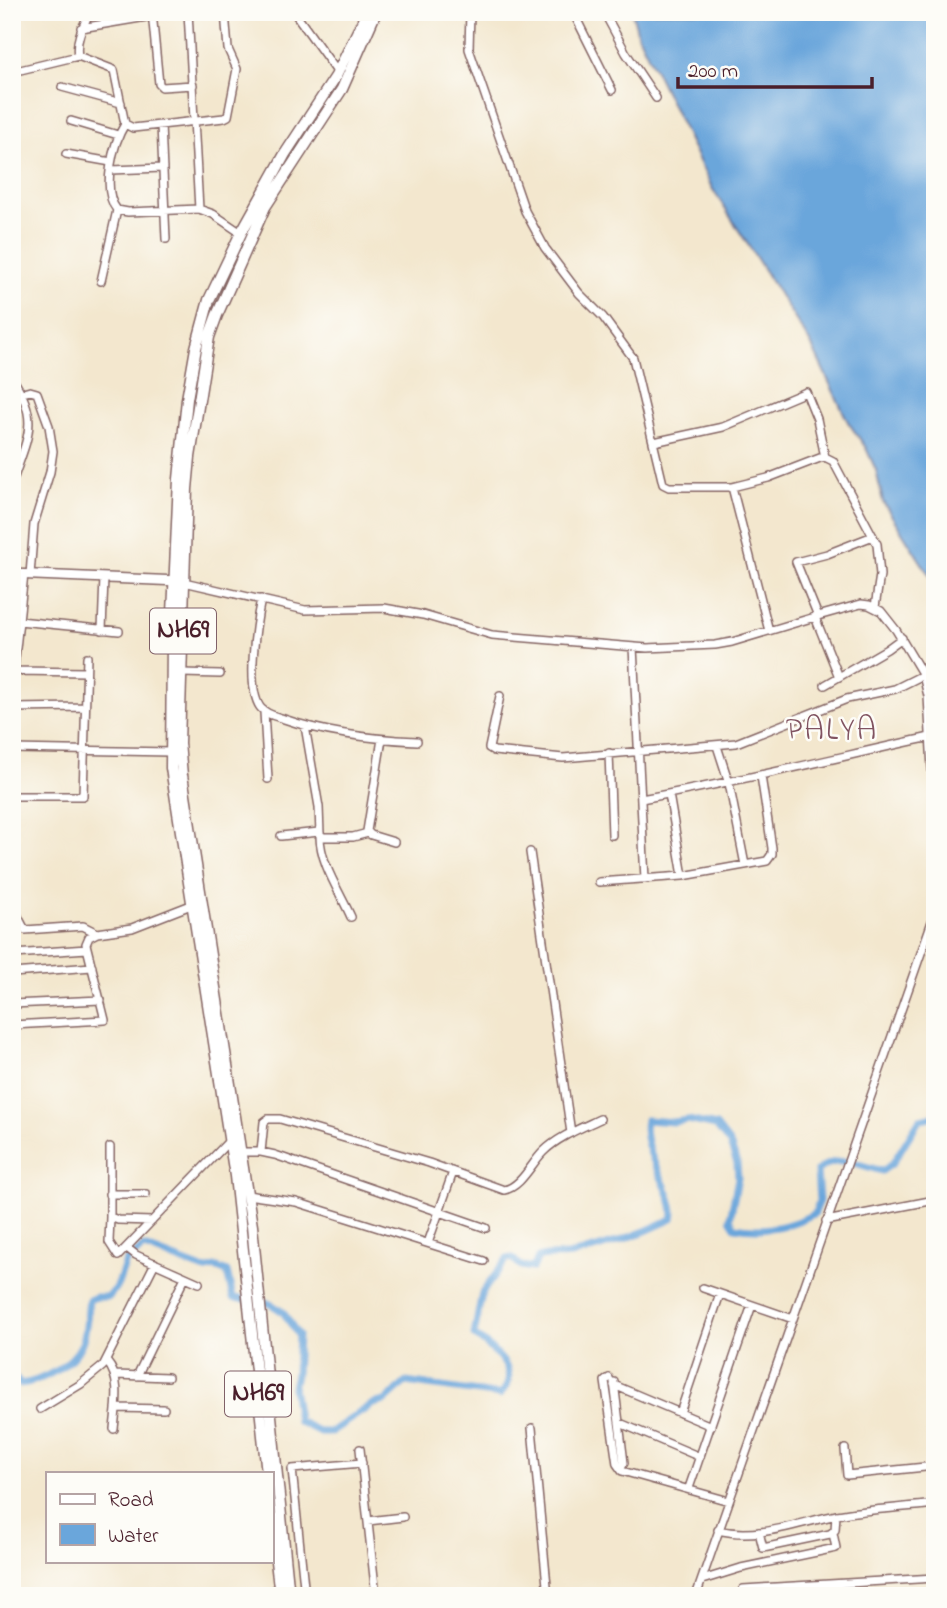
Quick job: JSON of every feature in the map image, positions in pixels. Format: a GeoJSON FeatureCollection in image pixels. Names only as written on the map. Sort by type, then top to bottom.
{"type":"FeatureCollection","features":[{"type":"Feature","properties":{"kind":"highway","name":"NH69"},"geometry":{"type":"LineString","coordinates":[[267,1472],[233,1149],[179,743],[182,673],[179,471],[187,399],[204,336],[209,300],[285,154],[338,73],[367,12]]}},
{"type":"Feature","properties":{"kind":"highway","name":"NH69"},"geometry":{"type":"LineString","coordinates":[[204,336],[217,315],[265,207],[342,89],[376,12]]}},
{"type":"Feature","properties":{"kind":"highway","name":"NH69"},"geometry":{"type":"LineString","coordinates":[[180,581],[170,752],[191,905],[233,1149],[247,1195],[289,1596]]}},
{"type":"Feature","properties":{"kind":"highway"},"geometry":{"type":"LineString","coordinates":[[273,1535],[280,1596]]}},
{"type":"Feature","properties":{"kind":"main road"},"geometry":{"type":"LineString","coordinates":[[12,574],[180,581]]}},
{"type":"Feature","properties":{"kind":"street"},"geometry":{"type":"LineString","coordinates":[[78,56],[81,28],[90,12]]}},
{"type":"Feature","properties":{"kind":"street"},"geometry":{"type":"LineString","coordinates":[[81,28],[176,12]]}},
{"type":"Feature","properties":{"kind":"street"},"geometry":{"type":"LineString","coordinates":[[188,12],[199,209]]}},
{"type":"Feature","properties":{"kind":"street"},"geometry":{"type":"LineString","coordinates":[[125,124],[133,128],[224,118],[229,113],[237,69],[228,49],[225,12]]}},
{"type":"Feature","properties":{"kind":"street"},"geometry":{"type":"LineString","coordinates":[[294,12],[338,73]]}},
{"type":"Feature","properties":{"kind":"street"},"geometry":{"type":"LineString","coordinates":[[470,12],[469,50],[531,227],[579,293],[617,335],[633,358],[665,486],[732,487],[768,478],[825,457],[833,461],[873,536],[880,555],[875,607]]}},
{"type":"Feature","properties":{"kind":"street"},"geometry":{"type":"LineString","coordinates":[[573,12],[612,90]]}},
{"type":"Feature","properties":{"kind":"street"},"geometry":{"type":"LineString","coordinates":[[604,12],[626,53],[656,98]]}},
{"type":"Feature","properties":{"kind":"street"},"geometry":{"type":"LineString","coordinates":[[152,14],[159,85],[193,85]]}},
{"type":"Feature","properties":{"kind":"street"},"geometry":{"type":"LineString","coordinates":[[12,72],[78,56],[114,70],[125,124],[118,135],[111,166],[111,198],[117,210],[101,281]]}},
{"type":"Feature","properties":{"kind":"street"},"geometry":{"type":"LineString","coordinates":[[62,87],[121,103]]}},
{"type":"Feature","properties":{"kind":"street"},"geometry":{"type":"LineString","coordinates":[[71,121],[118,135]]}},
{"type":"Feature","properties":{"kind":"street"},"geometry":{"type":"LineString","coordinates":[[161,125],[166,239]]}},
{"type":"Feature","properties":{"kind":"street"},"geometry":{"type":"LineString","coordinates":[[66,154],[111,166],[163,168]]}},
{"type":"Feature","properties":{"kind":"street"},"geometry":{"type":"LineString","coordinates":[[117,210],[128,212],[199,209],[242,233]]}},
{"type":"Feature","properties":{"kind":"street"},"geometry":{"type":"LineString","coordinates":[[12,378],[23,393],[29,408],[30,421],[12,483]]}},
{"type":"Feature","properties":{"kind":"street"},"geometry":{"type":"LineString","coordinates":[[654,442],[723,427],[806,392],[817,418],[825,457]]}},
{"type":"Feature","properties":{"kind":"street"},"geometry":{"type":"LineString","coordinates":[[12,686],[34,524],[50,472],[53,451],[49,426],[37,393],[23,393]]}},
{"type":"Feature","properties":{"kind":"street"},"geometry":{"type":"LineString","coordinates":[[12,419],[12,426]]}},
{"type":"Feature","properties":{"kind":"street"},"geometry":{"type":"LineString","coordinates":[[732,487],[769,631]]}},
{"type":"Feature","properties":{"kind":"street"},"geometry":{"type":"LineString","coordinates":[[839,677],[796,562],[827,554],[873,536]]}},
{"type":"Feature","properties":{"kind":"street"},"geometry":{"type":"LineString","coordinates":[[102,630],[104,578]]}},
{"type":"Feature","properties":{"kind":"street"},"geometry":{"type":"LineString","coordinates":[[180,581],[305,610],[384,608],[423,615],[492,635],[633,647],[715,645],[860,604],[875,607],[902,638],[923,675],[928,696],[935,824]]}},
{"type":"Feature","properties":{"kind":"street"},"geometry":{"type":"LineString","coordinates":[[261,599],[254,630],[254,687],[257,701],[264,712],[268,779]]}},
{"type":"Feature","properties":{"kind":"street"},"geometry":{"type":"LineString","coordinates":[[19,621],[119,631]]}},
{"type":"Feature","properties":{"kind":"street"},"geometry":{"type":"LineString","coordinates":[[825,685],[902,638]]}},
{"type":"Feature","properties":{"kind":"street"},"geometry":{"type":"LineString","coordinates":[[633,647],[645,879]]}},
{"type":"Feature","properties":{"kind":"street"},"geometry":{"type":"LineString","coordinates":[[12,796],[82,797],[87,657]]}},
{"type":"Feature","properties":{"kind":"street"},"geometry":{"type":"LineString","coordinates":[[15,671],[86,671]]}},
{"type":"Feature","properties":{"kind":"street"},"geometry":{"type":"LineString","coordinates":[[182,673],[220,674]]}},
{"type":"Feature","properties":{"kind":"street"},"geometry":{"type":"LineString","coordinates":[[500,696],[489,748],[494,751],[562,758],[717,746],[745,740],[847,699],[890,691],[923,675]]}},
{"type":"Feature","properties":{"kind":"street"},"geometry":{"type":"LineString","coordinates":[[12,708],[85,707]]}},
{"type":"Feature","properties":{"kind":"street"},"geometry":{"type":"LineString","coordinates":[[264,712],[326,732],[417,741]]}},
{"type":"Feature","properties":{"kind":"street"},"geometry":{"type":"LineString","coordinates":[[305,726],[319,807],[321,848],[351,917]]}},
{"type":"Feature","properties":{"kind":"street"},"geometry":{"type":"LineString","coordinates":[[641,799],[729,783],[930,737]]}},
{"type":"Feature","properties":{"kind":"street"},"geometry":{"type":"LineString","coordinates":[[368,833],[366,825],[382,739]]}},
{"type":"Feature","properties":{"kind":"street"},"geometry":{"type":"LineString","coordinates":[[717,746],[729,783],[745,865]]}},
{"type":"Feature","properties":{"kind":"street"},"geometry":{"type":"LineString","coordinates":[[12,749],[170,752]]}},
{"type":"Feature","properties":{"kind":"street"},"geometry":{"type":"LineString","coordinates":[[609,753],[612,835]]}},
{"type":"Feature","properties":{"kind":"street"},"geometry":{"type":"LineString","coordinates":[[599,882],[683,876],[767,861],[772,853],[761,776]]}},
{"type":"Feature","properties":{"kind":"street"},"geometry":{"type":"LineString","coordinates":[[669,794],[683,876]]}},
{"type":"Feature","properties":{"kind":"street"},"geometry":{"type":"LineString","coordinates":[[281,836],[320,833],[323,837],[353,836],[368,833],[394,842]]}},
{"type":"Feature","properties":{"kind":"street"},"geometry":{"type":"LineString","coordinates":[[530,852],[570,1133]]}},
{"type":"Feature","properties":{"kind":"street"},"geometry":{"type":"LineString","coordinates":[[12,905],[26,930],[83,926],[97,933]]}},
{"type":"Feature","properties":{"kind":"street"},"geometry":{"type":"LineString","coordinates":[[12,1025],[105,1020],[86,940],[97,933],[132,928],[191,905]]}},
{"type":"Feature","properties":{"kind":"street"},"geometry":{"type":"LineString","coordinates":[[696,1596],[935,913]]}},
{"type":"Feature","properties":{"kind":"street"},"geometry":{"type":"LineString","coordinates":[[14,954],[87,949]]}},
{"type":"Feature","properties":{"kind":"street"},"geometry":{"type":"LineString","coordinates":[[12,974],[92,967]]}},
{"type":"Feature","properties":{"kind":"street"},"geometry":{"type":"LineString","coordinates":[[12,1004],[101,1000]]}},
{"type":"Feature","properties":{"kind":"street"},"geometry":{"type":"LineString","coordinates":[[261,1152],[264,1122],[268,1119],[280,1119],[498,1188],[511,1188],[545,1150],[570,1133],[600,1119]]}},
{"type":"Feature","properties":{"kind":"street"},"geometry":{"type":"LineString","coordinates":[[110,1147],[111,1247],[118,1256],[132,1252],[199,1283]]}},
{"type":"Feature","properties":{"kind":"street"},"geometry":{"type":"LineString","coordinates":[[132,1252],[152,1221],[233,1149],[261,1152],[486,1228]]}},
{"type":"Feature","properties":{"kind":"street"},"geometry":{"type":"LineString","coordinates":[[428,1243],[453,1172]]}},
{"type":"Feature","properties":{"kind":"street"},"geometry":{"type":"LineString","coordinates":[[109,1194],[146,1194]]}},
{"type":"Feature","properties":{"kind":"street"},"geometry":{"type":"LineString","coordinates":[[247,1195],[296,1202],[484,1261]]}},
{"type":"Feature","properties":{"kind":"street"},"geometry":{"type":"LineString","coordinates":[[825,1221],[935,1200]]}},
{"type":"Feature","properties":{"kind":"street"},"geometry":{"type":"LineString","coordinates":[[110,1217],[118,1220],[152,1221]]}},
{"type":"Feature","properties":{"kind":"street"},"geometry":{"type":"LineString","coordinates":[[40,1409],[81,1384],[107,1362],[155,1262]]}},
{"type":"Feature","properties":{"kind":"street"},"geometry":{"type":"LineString","coordinates":[[137,1376],[185,1277]]}},
{"type":"Feature","properties":{"kind":"street"},"geometry":{"type":"LineString","coordinates":[[703,1288],[793,1319]]}},
{"type":"Feature","properties":{"kind":"street"},"geometry":{"type":"LineString","coordinates":[[680,1413],[720,1294]]}},
{"type":"Feature","properties":{"kind":"street"},"geometry":{"type":"LineString","coordinates":[[690,1488],[752,1305]]}},
{"type":"Feature","properties":{"kind":"street"},"geometry":{"type":"LineString","coordinates":[[107,1362],[116,1375],[114,1429]]}},
{"type":"Feature","properties":{"kind":"street"},"geometry":{"type":"LineString","coordinates":[[116,1375],[168,1377]]}},
{"type":"Feature","properties":{"kind":"street"},"geometry":{"type":"LineString","coordinates":[[621,1468],[624,1463],[620,1423],[612,1378],[605,1380],[617,1464],[624,1472],[690,1488],[729,1501]]}},
{"type":"Feature","properties":{"kind":"street"},"geometry":{"type":"LineString","coordinates":[[614,1385],[711,1426]]}},
{"type":"Feature","properties":{"kind":"street"},"geometry":{"type":"LineString","coordinates":[[116,1408],[164,1409]]}},
{"type":"Feature","properties":{"kind":"street"},"geometry":{"type":"LineString","coordinates":[[620,1423],[700,1457]]}},
{"type":"Feature","properties":{"kind":"street"},"geometry":{"type":"LineString","coordinates":[[532,1428],[548,1596]]}},
{"type":"Feature","properties":{"kind":"street"},"geometry":{"type":"LineString","coordinates":[[360,1449],[376,1596]]}},
{"type":"Feature","properties":{"kind":"street"},"geometry":{"type":"LineString","coordinates":[[845,1449],[847,1475],[935,1466]]}},
{"type":"Feature","properties":{"kind":"street"},"geometry":{"type":"LineString","coordinates":[[305,1596],[292,1469],[362,1463]]}},
{"type":"Feature","properties":{"kind":"street"},"geometry":{"type":"LineString","coordinates":[[718,1530],[732,1534],[760,1532],[836,1515],[935,1504]]}},
{"type":"Feature","properties":{"kind":"street"},"geometry":{"type":"LineString","coordinates":[[702,1580],[741,1568],[836,1548],[833,1533],[836,1515]]}},
{"type":"Feature","properties":{"kind":"street"},"geometry":{"type":"LineString","coordinates":[[368,1521],[403,1517]]}},
{"type":"Feature","properties":{"kind":"street"},"geometry":{"type":"LineString","coordinates":[[760,1532],[764,1548],[833,1533]]}},
{"type":"Feature","properties":{"kind":"street"},"geometry":{"type":"LineString","coordinates":[[740,1596],[743,1589],[935,1578]]}},
{"type":"Feature","properties":{"kind":"water"},"geometry":{"type":"Polygon","coordinates":[[[632,12],[935,12],[935,584],[883,502],[876,470],[866,448],[848,422],[811,344],[712,188],[638,35],[632,12]]]}},
{"type":"Feature","properties":{"kind":"waterway"},"geometry":{"type":"LineString","coordinates":[[12,1374],[20,1384],[28,1383],[55,1371],[71,1359],[83,1340],[89,1300],[109,1297],[118,1284],[126,1261],[144,1247],[205,1270],[215,1267],[227,1272],[233,1298],[266,1302],[283,1312],[298,1335],[293,1387],[298,1421],[320,1432],[331,1432],[373,1404],[385,1401],[406,1382],[500,1395],[507,1386],[507,1369],[497,1354],[474,1335],[482,1293],[507,1259],[512,1258],[521,1266],[533,1268],[538,1258],[571,1255],[597,1248],[672,1219],[670,1198],[648,1146],[646,1120],[688,1120],[716,1126],[730,1144],[737,1163],[738,1178],[730,1219],[735,1227],[756,1229],[786,1225],[815,1213],[819,1201],[817,1171],[825,1166],[848,1162],[882,1171],[892,1164],[920,1119],[935,1116]]}},
{"type":"Feature","properties":{"kind":"district","name":"PALYA"},"geometry":{"type":"Point","coordinates":[832,731]}}]}
